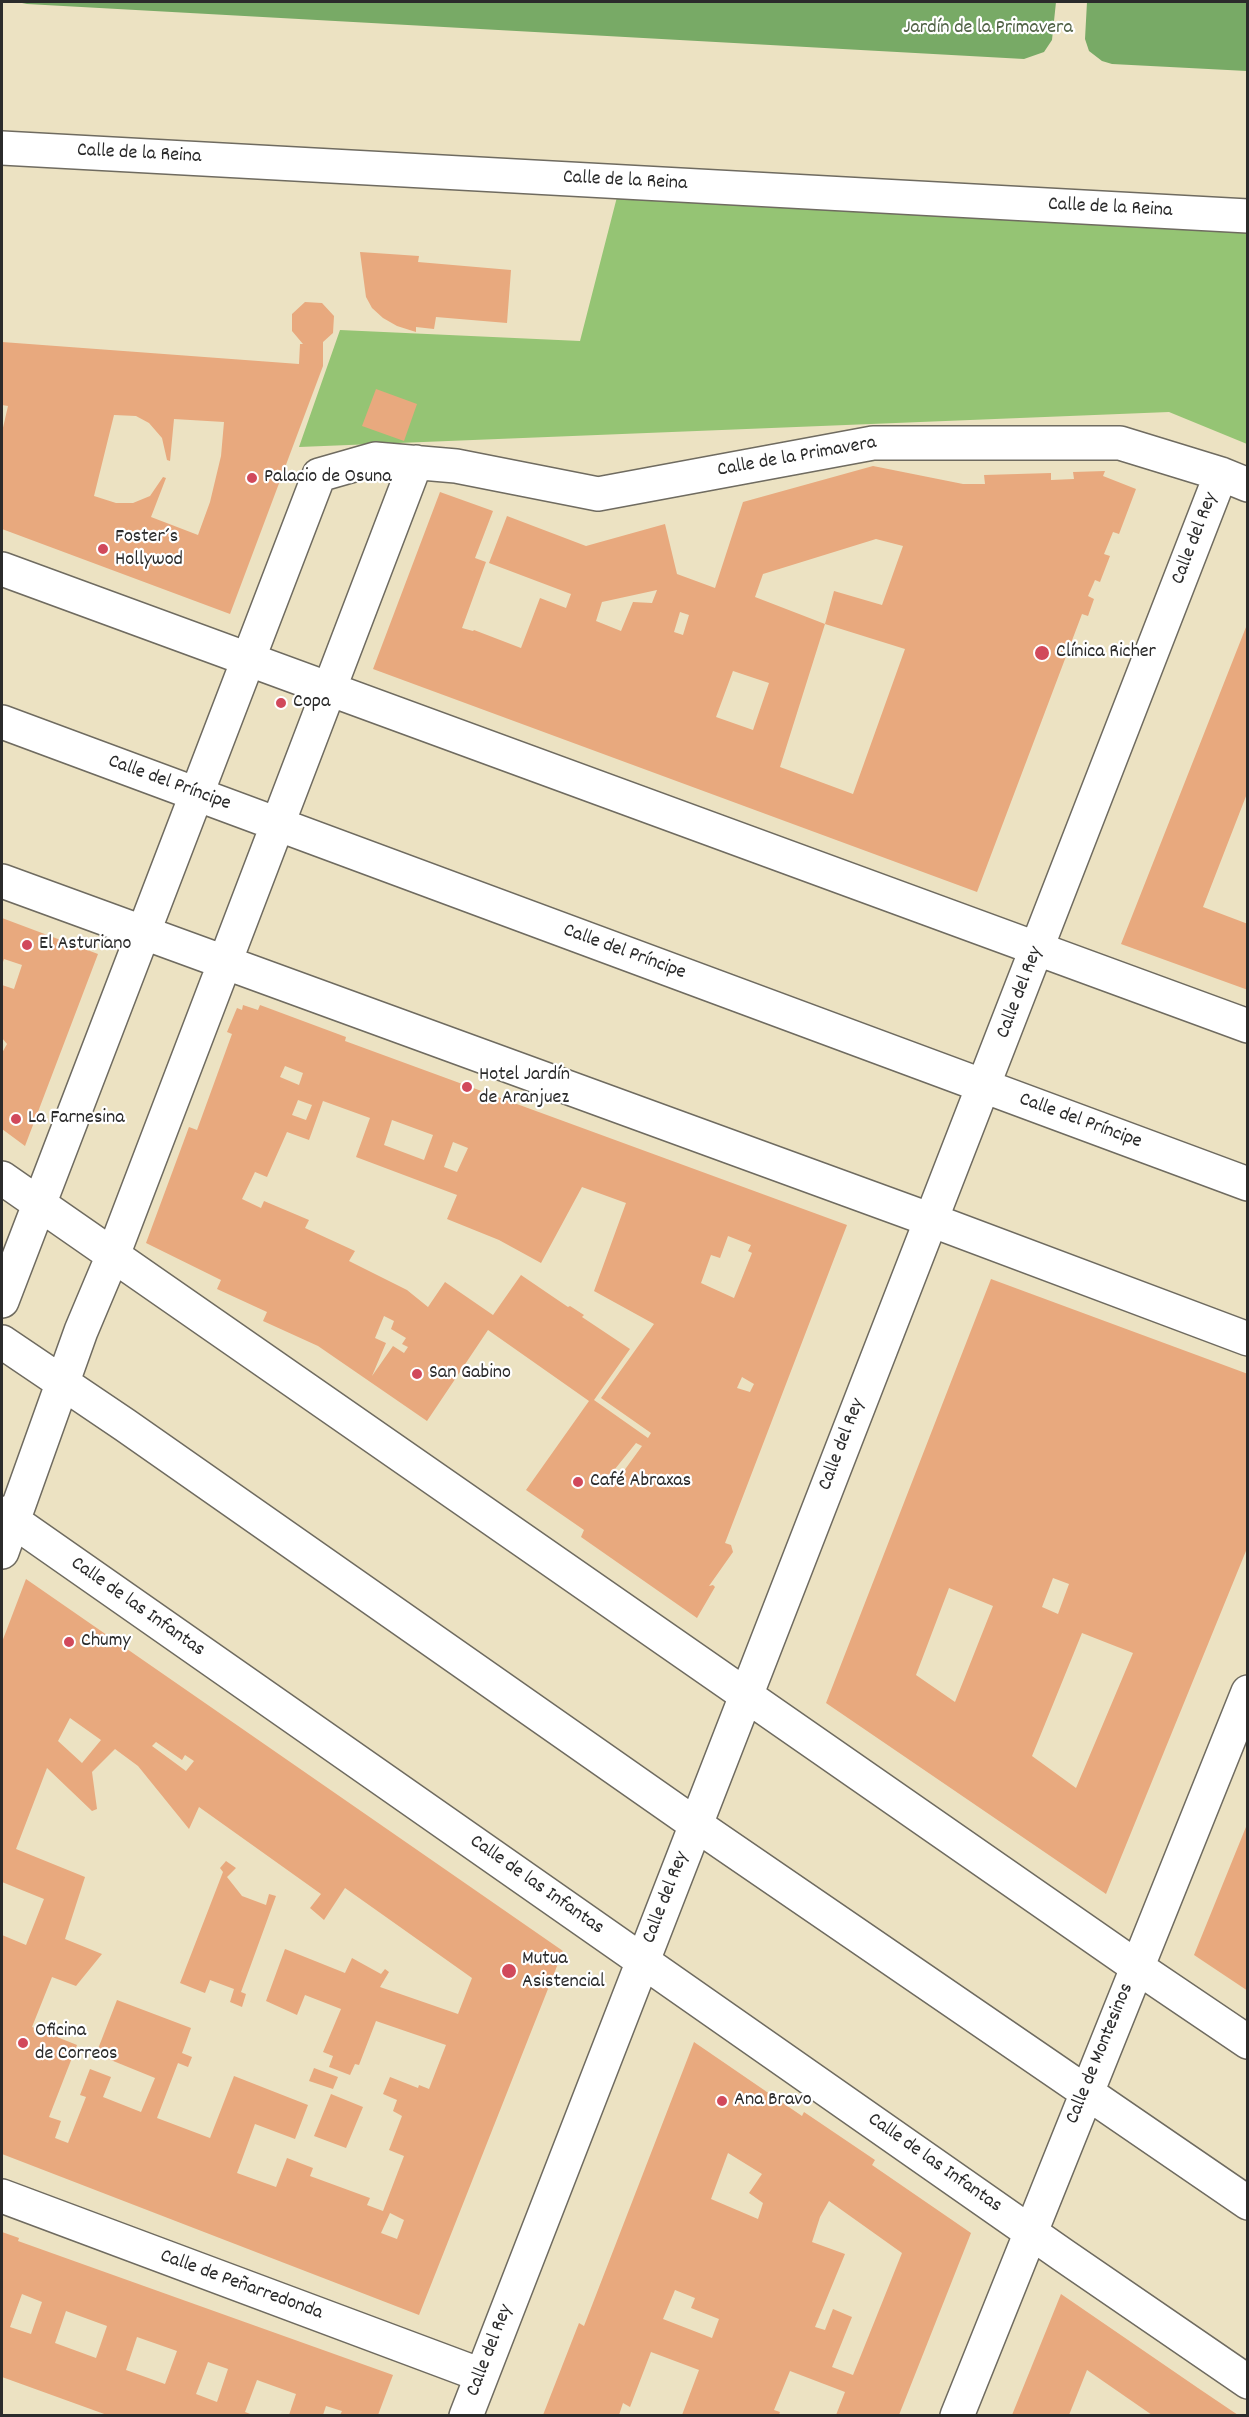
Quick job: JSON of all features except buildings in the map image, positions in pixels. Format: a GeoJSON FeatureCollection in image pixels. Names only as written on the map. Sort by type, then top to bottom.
{"type":"FeatureCollection","features":[{"type":"Feature","properties":{"kind":"street","name":"Calle de la Reina"},"geometry":{"type":"LineString","coordinates":[[2,148],[1248,216]]}},
{"type":"Feature","properties":{"kind":"street","name":"Calle de la Primavera"},"geometry":{"type":"LineString","coordinates":[[248,659],[319,475],[375,459],[456,466],[598,494],[873,443],[1120,443],[1234,480]]}},
{"type":"Feature","properties":{"kind":"street"},"geometry":{"type":"LineString","coordinates":[[2,1552],[7,1517],[63,1383],[81,1331],[330,691],[416,462]]}},
{"type":"Feature","properties":{"kind":"street","name":"Calle del Rey"},"geometry":{"type":"LineString","coordinates":[[466,2415],[1038,949],[1234,480]]}},
{"type":"Feature","properties":{"kind":"street"},"geometry":{"type":"LineString","coordinates":[[2,569],[1248,1026]]}},
{"type":"Feature","properties":{"kind":"street"},"geometry":{"type":"LineString","coordinates":[[2,1301],[248,659]]}},
{"type":"Feature","properties":{"kind":"street","name":"Calle del Príncipe"},"geometry":{"type":"LineString","coordinates":[[2,722],[1248,1184]]}},
{"type":"Feature","properties":{"kind":"street"},"geometry":{"type":"LineString","coordinates":[[2,881],[931,1220],[1248,1339]]}},
{"type":"Feature","properties":{"kind":"street"},"geometry":{"type":"LineString","coordinates":[[2,1178],[1248,2042]]}},
{"type":"Feature","properties":{"kind":"street"},"geometry":{"type":"LineString","coordinates":[[2,1342],[695,1824],[1248,2203]]}},
{"type":"Feature","properties":{"kind":"street","name":"Calle de las Infantas"},"geometry":{"type":"LineString","coordinates":[[7,1517],[1248,2382]]}},
{"type":"Feature","properties":{"kind":"street","name":"Calle de Montesinos"},"geometry":{"type":"LineString","coordinates":[[957,2415],[1248,1692]]}},
{"type":"Feature","properties":{"kind":"street","name":"Calle de Peñarredonda"},"geometry":{"type":"LineString","coordinates":[[2,2196],[481,2375]]}},
{"type":"Feature","properties":{"kind":"green space","name":"Jardín de la Primavera"},"geometry":{"type":"Polygon","coordinates":[[[17,2],[1056,2],[1052,40],[1044,52],[1024,59],[17,2]]]}},
{"type":"Feature","properties":{"kind":"green space","name":"Jardín de la Primavera"},"geometry":{"type":"Polygon","coordinates":[[[1087,2],[1247,2],[1247,71],[1112,64],[1102,61],[1089,51],[1085,39],[1087,2]]]}},
{"type":"Feature","properties":{"kind":"green space"},"geometry":{"type":"Polygon","coordinates":[[[617,197],[1247,231],[1247,444],[1169,412],[299,447],[340,330],[580,341],[617,197]]]}},
{"type":"Feature","properties":{"kind":"place","name":"Palacio de Osuna"},"geometry":{"type":"Point","coordinates":[252,478]}},
{"type":"Feature","properties":{"kind":"place","name":"Foster´s Hollywod"},"geometry":{"type":"Point","coordinates":[103,549]}},
{"type":"Feature","properties":{"kind":"place","name":"Clínica Richer"},"geometry":{"type":"Point","coordinates":[1042,653]}},
{"type":"Feature","properties":{"kind":"place","name":"Copa"},"geometry":{"type":"Point","coordinates":[281,703]}},
{"type":"Feature","properties":{"kind":"place","name":"El Asturiano"},"geometry":{"type":"Point","coordinates":[27,945]}},
{"type":"Feature","properties":{"kind":"place","name":"Hotel Jardín de Aranjuez"},"geometry":{"type":"Point","coordinates":[467,1087]}},
{"type":"Feature","properties":{"kind":"place","name":"La Farnesina"},"geometry":{"type":"Point","coordinates":[16,1119]}},
{"type":"Feature","properties":{"kind":"place","name":"San Gabino"},"geometry":{"type":"Point","coordinates":[417,1374]}},
{"type":"Feature","properties":{"kind":"place","name":"Café Abraxas"},"geometry":{"type":"Point","coordinates":[578,1482]}},
{"type":"Feature","properties":{"kind":"place","name":"Chumy"},"geometry":{"type":"Point","coordinates":[69,1642]}},
{"type":"Feature","properties":{"kind":"place","name":"Mutua Asistencial"},"geometry":{"type":"Point","coordinates":[509,1971]}},
{"type":"Feature","properties":{"kind":"place","name":"Oficina de Correos"},"geometry":{"type":"Point","coordinates":[23,2043]}},
{"type":"Feature","properties":{"kind":"place","name":"Ana Bravo"},"geometry":{"type":"Point","coordinates":[722,2101]}}]}
